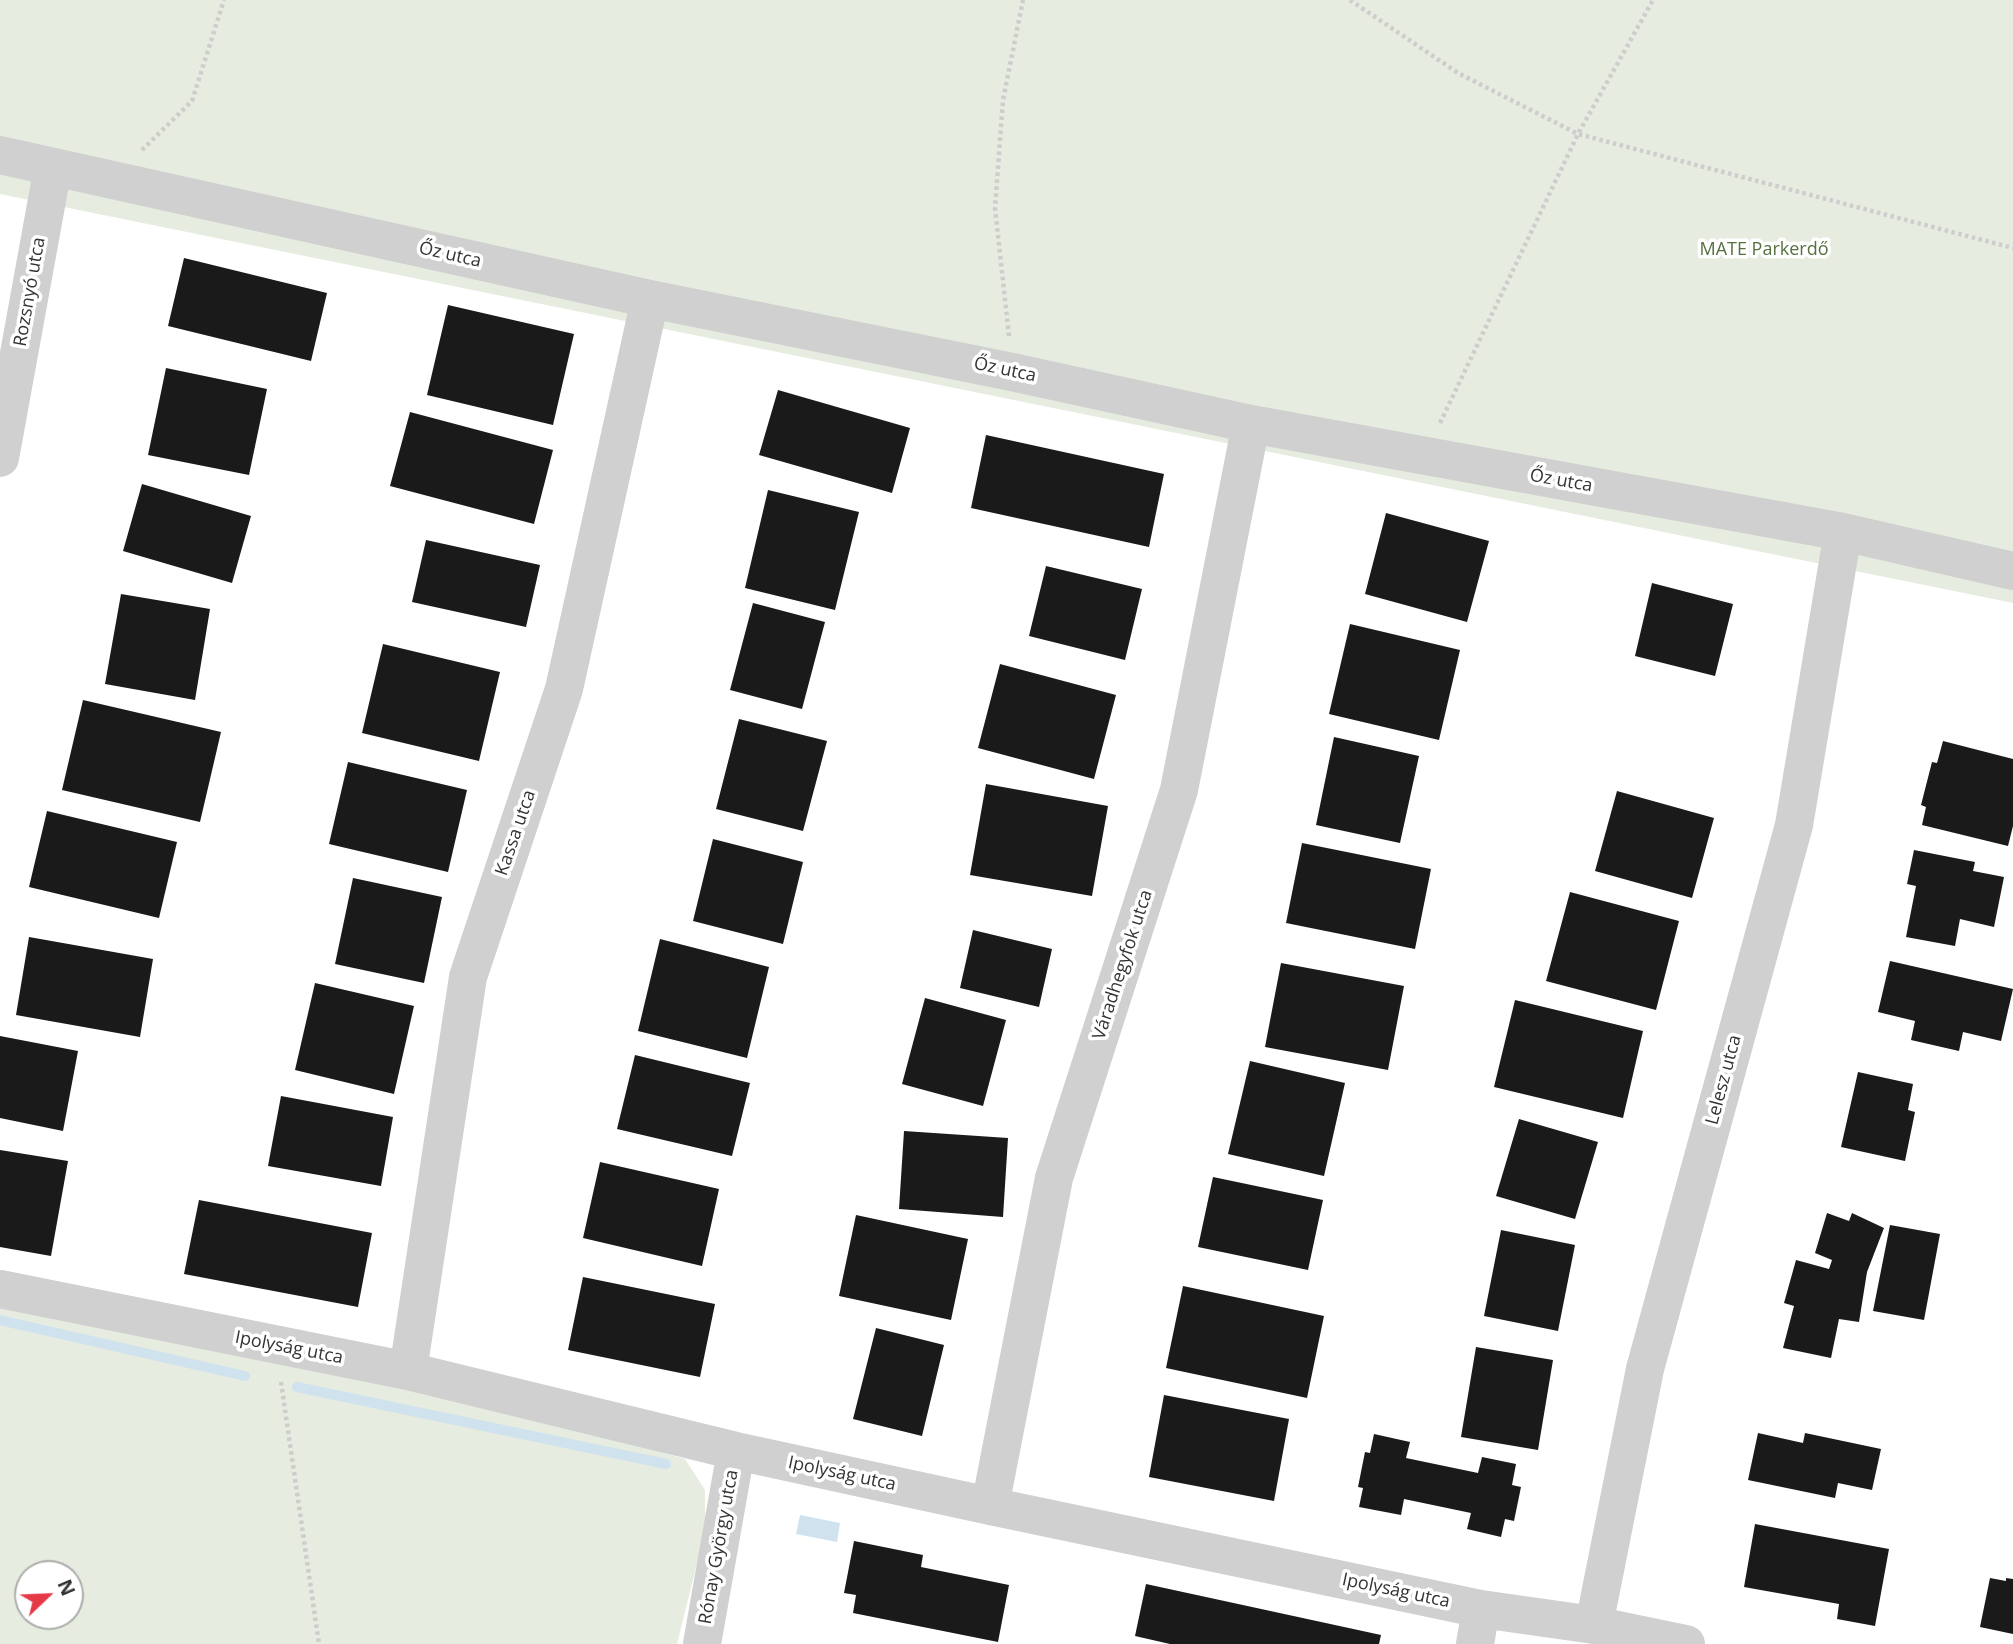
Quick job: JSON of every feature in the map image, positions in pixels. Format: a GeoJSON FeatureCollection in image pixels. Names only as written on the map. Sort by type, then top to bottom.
{"type":"FeatureCollection","features":[{"type":"Feature","properties":{"kind":"street","name":"Őz utca"},"geometry":{"type":"LineString","coordinates":[[0,155],[650,299],[1013,372],[1251,424],[1843,532],[2013,571]]}},
{"type":"Feature","properties":{"kind":"street","name":"Rozsnyó utca"},"geometry":{"type":"LineString","coordinates":[[0,458],[53,167]]}},
{"type":"Feature","properties":{"kind":"street","name":"Kassa utca"},"geometry":{"type":"LineString","coordinates":[[408,1371],[468,977],[564,689],[650,299]]}},
{"type":"Feature","properties":{"kind":"street","name":"Váradhegyfok utca"},"geometry":{"type":"LineString","coordinates":[[990,1506],[1054,1178],[1179,790],[1251,424]]}},
{"type":"Feature","properties":{"kind":"street","name":"Lelesz utca"},"geometry":{"type":"LineString","coordinates":[[1594,1625],[1645,1369],[1794,825],[1843,532]]}},
{"type":"Feature","properties":{"kind":"street","name":"Ipolyság utca"},"geometry":{"type":"LineString","coordinates":[[0,1289],[408,1371],[736,1451],[990,1506],[1478,1626],[1594,1625],[1686,1644]]}},
{"type":"Feature","properties":{"kind":"street","name":"Rónay György utca"},"geometry":{"type":"LineString","coordinates":[[702,1644],[736,1451]]}},
{"type":"Feature","properties":{"kind":"path"},"geometry":{"type":"LineString","coordinates":[[111,179],[192,101],[224,0]]}},
{"type":"Feature","properties":{"kind":"path"},"geometry":{"type":"LineString","coordinates":[[1013,372],[995,208],[1003,100],[1023,0]]}},
{"type":"Feature","properties":{"kind":"path"},"geometry":{"type":"LineString","coordinates":[[1350,0],[1458,73],[1578,134],[2013,248]]}},
{"type":"Feature","properties":{"kind":"path"},"geometry":{"type":"LineString","coordinates":[[1424,456],[1578,134],[1653,0]]}},
{"type":"Feature","properties":{"kind":"path"},"geometry":{"type":"LineString","coordinates":[[276,1346],[319,1644]]}},
{"type":"Feature","properties":{"kind":"green space","name":"MATE Parkerdő"},"geometry":{"type":"Polygon","coordinates":[[[0,0],[2013,0],[2013,603],[0,194],[0,0]]]}},
{"type":"Feature","properties":{"kind":"green space"},"geometry":{"type":"Polygon","coordinates":[[[0,1289],[276,1346],[685,1459],[705,1490],[705,1531],[677,1644],[0,1644],[0,1289]]]}},
{"type":"Feature","properties":{"kind":"water"},"geometry":{"type":"Polygon","coordinates":[[[800,1515],[840,1523],[837,1542],[796,1534],[800,1515]]]}},
{"type":"Feature","properties":{"kind":"building"},"geometry":{"type":"Polygon","coordinates":[[[184,258],[327,293],[311,361],[168,326],[184,258]]]}},
{"type":"Feature","properties":{"kind":"building"},"geometry":{"type":"Polygon","coordinates":[[[448,305],[574,334],[553,425],[427,395],[448,305]]]}},
{"type":"Feature","properties":{"kind":"building"},"geometry":{"type":"Polygon","coordinates":[[[166,368],[267,389],[249,475],[148,455],[166,368]]]}},
{"type":"Feature","properties":{"kind":"building"},"geometry":{"type":"Polygon","coordinates":[[[778,390],[910,428],[892,493],[759,455],[778,390]]]}},
{"type":"Feature","properties":{"kind":"building"},"geometry":{"type":"Polygon","coordinates":[[[410,412],[553,450],[534,524],[390,486],[410,412]]]}},
{"type":"Feature","properties":{"kind":"building"},"geometry":{"type":"Polygon","coordinates":[[[986,435],[1164,474],[1149,547],[971,508],[986,435]]]}},
{"type":"Feature","properties":{"kind":"building"},"geometry":{"type":"Polygon","coordinates":[[[142,484],[251,516],[232,583],[123,551],[142,484]]]}},
{"type":"Feature","properties":{"kind":"building"},"geometry":{"type":"Polygon","coordinates":[[[768,490],[859,512],[835,610],[745,588],[768,490]]]}},
{"type":"Feature","properties":{"kind":"building"},"geometry":{"type":"Polygon","coordinates":[[[1386,513],[1489,541],[1467,622],[1365,594],[1386,513]]]}},
{"type":"Feature","properties":{"kind":"building"},"geometry":{"type":"Polygon","coordinates":[[[426,540],[540,565],[526,627],[412,602],[426,540]]]}},
{"type":"Feature","properties":{"kind":"building"},"geometry":{"type":"Polygon","coordinates":[[[1046,566],[1142,589],[1125,660],[1029,636],[1046,566]]]}},
{"type":"Feature","properties":{"kind":"building"},"geometry":{"type":"Polygon","coordinates":[[[1652,583],[1733,604],[1715,676],[1635,656],[1652,583]]]}},
{"type":"Feature","properties":{"kind":"building"},"geometry":{"type":"Polygon","coordinates":[[[121,594],[210,609],[195,700],[105,684],[121,594]]]}},
{"type":"Feature","properties":{"kind":"building"},"geometry":{"type":"Polygon","coordinates":[[[753,603],[825,622],[802,709],[730,690],[753,603]]]}},
{"type":"Feature","properties":{"kind":"building"},"geometry":{"type":"Polygon","coordinates":[[[1350,624],[1460,650],[1439,740],[1329,714],[1350,624]]]}},
{"type":"Feature","properties":{"kind":"building"},"geometry":{"type":"Polygon","coordinates":[[[383,644],[500,672],[479,761],[362,733],[383,644]]]}},
{"type":"Feature","properties":{"kind":"building"},"geometry":{"type":"Polygon","coordinates":[[[1000,664],[1116,695],[1094,779],[978,748],[1000,664]]]}},
{"type":"Feature","properties":{"kind":"building"},"geometry":{"type":"Polygon","coordinates":[[[83,700],[221,732],[200,822],[62,790],[83,700]]]}},
{"type":"Feature","properties":{"kind":"building"},"geometry":{"type":"Polygon","coordinates":[[[739,719],[827,741],[803,831],[716,809],[739,719]]]}},
{"type":"Feature","properties":{"kind":"building"},"geometry":{"type":"Polygon","coordinates":[[[1334,737],[1419,756],[1400,843],[1316,825],[1334,737]]]}},
{"type":"Feature","properties":{"kind":"building"},"geometry":{"type":"Polygon","coordinates":[[[1943,741],[2013,759],[2013,826],[2008,846],[1922,825],[1926,807],[1921,805],[1932,762],[1937,763],[1943,741]]]}},
{"type":"Feature","properties":{"kind":"building"},"geometry":{"type":"Polygon","coordinates":[[[348,762],[467,790],[448,872],[329,844],[348,762]]]}},
{"type":"Feature","properties":{"kind":"building"},"geometry":{"type":"Polygon","coordinates":[[[986,784],[1108,806],[1092,896],[970,875],[986,784]]]}},
{"type":"Feature","properties":{"kind":"building"},"geometry":{"type":"Polygon","coordinates":[[[1617,791],[1714,818],[1692,898],[1595,871],[1617,791]]]}},
{"type":"Feature","properties":{"kind":"building"},"geometry":{"type":"Polygon","coordinates":[[[47,811],[177,842],[159,918],[29,887],[47,811]]]}},
{"type":"Feature","properties":{"kind":"building"},"geometry":{"type":"Polygon","coordinates":[[[713,839],[803,862],[783,944],[693,921],[713,839]]]}},
{"type":"Feature","properties":{"kind":"building"},"geometry":{"type":"Polygon","coordinates":[[[1302,843],[1431,869],[1415,949],[1286,923],[1302,843]]]}},
{"type":"Feature","properties":{"kind":"building"},"geometry":{"type":"Polygon","coordinates":[[[1914,850],[1975,862],[1973,871],[2004,877],[1994,927],[1960,919],[1955,946],[1906,937],[1916,886],[1907,884],[1914,850]]]}},
{"type":"Feature","properties":{"kind":"building"},"geometry":{"type":"Polygon","coordinates":[[[353,878],[442,897],[424,983],[335,964],[353,878]]]}},
{"type":"Feature","properties":{"kind":"building"},"geometry":{"type":"Polygon","coordinates":[[[1570,892],[1679,921],[1656,1010],[1546,981],[1570,892]]]}},
{"type":"Feature","properties":{"kind":"building"},"geometry":{"type":"Polygon","coordinates":[[[973,930],[1052,949],[1039,1007],[960,988],[973,930]]]}},
{"type":"Feature","properties":{"kind":"building"},"geometry":{"type":"Polygon","coordinates":[[[29,937],[153,959],[140,1037],[16,1015],[29,937]]]}},
{"type":"Feature","properties":{"kind":"building"},"geometry":{"type":"Polygon","coordinates":[[[660,939],[769,967],[747,1058],[638,1031],[660,939]]]}},
{"type":"Feature","properties":{"kind":"building"},"geometry":{"type":"Polygon","coordinates":[[[1890,961],[2013,989],[2001,1041],[1963,1032],[1959,1051],[1911,1040],[1915,1021],[1878,1012],[1890,961]]]}},
{"type":"Feature","properties":{"kind":"building"},"geometry":{"type":"Polygon","coordinates":[[[1281,963],[1404,986],[1388,1070],[1265,1047],[1281,963]]]}},
{"type":"Feature","properties":{"kind":"building"},"geometry":{"type":"Polygon","coordinates":[[[315,983],[414,1006],[394,1094],[295,1070],[315,983]]]}},
{"type":"Feature","properties":{"kind":"building"},"geometry":{"type":"Polygon","coordinates":[[[925,998],[1006,1020],[983,1106],[902,1084],[925,998]]]}},
{"type":"Feature","properties":{"kind":"building"},"geometry":{"type":"Polygon","coordinates":[[[1515,1000],[1643,1031],[1623,1118],[1494,1087],[1515,1000]]]}},
{"type":"Feature","properties":{"kind":"building"},"geometry":{"type":"Polygon","coordinates":[[[0,1036],[78,1051],[63,1131],[0,1118],[0,1036]]]}},
{"type":"Feature","properties":{"kind":"building"},"geometry":{"type":"Polygon","coordinates":[[[635,1055],[750,1083],[732,1156],[617,1129],[635,1055]]]}},
{"type":"Feature","properties":{"kind":"building"},"geometry":{"type":"Polygon","coordinates":[[[1250,1061],[1345,1083],[1324,1176],[1228,1154],[1250,1061]]]}},
{"type":"Feature","properties":{"kind":"building"},"geometry":{"type":"Polygon","coordinates":[[[1858,1072],[1913,1084],[1908,1110],[1915,1112],[1905,1161],[1841,1147],[1858,1072]]]}},
{"type":"Feature","properties":{"kind":"building"},"geometry":{"type":"Polygon","coordinates":[[[281,1096],[393,1117],[381,1186],[268,1166],[281,1096]]]}},
{"type":"Feature","properties":{"kind":"building"},"geometry":{"type":"Polygon","coordinates":[[[1519,1119],[1598,1142],[1575,1219],[1496,1196],[1519,1119]]]}},
{"type":"Feature","properties":{"kind":"building"},"geometry":{"type":"Polygon","coordinates":[[[904,1131],[1008,1138],[1003,1217],[899,1209],[904,1131]]]}},
{"type":"Feature","properties":{"kind":"building"},"geometry":{"type":"Polygon","coordinates":[[[0,1150],[68,1161],[51,1256],[0,1247],[0,1150]]]}},
{"type":"Feature","properties":{"kind":"building"},"geometry":{"type":"Polygon","coordinates":[[[600,1162],[719,1189],[702,1266],[583,1238],[600,1162]]]}},
{"type":"Feature","properties":{"kind":"building"},"geometry":{"type":"Polygon","coordinates":[[[1213,1177],[1323,1200],[1308,1270],[1198,1247],[1213,1177]]]}},
{"type":"Feature","properties":{"kind":"building"},"geometry":{"type":"Polygon","coordinates":[[[199,1200],[372,1233],[358,1307],[184,1274],[199,1200]]]}},
{"type":"Feature","properties":{"kind":"building"},"geometry":{"type":"Polygon","coordinates":[[[1827,1213],[1849,1221],[1852,1213],[1884,1228],[1867,1272],[1859,1322],[1839,1319],[1831,1358],[1783,1348],[1794,1306],[1784,1303],[1796,1260],[1829,1269],[1832,1260],[1815,1253],[1827,1213]]]}},
{"type":"Feature","properties":{"kind":"building"},"geometry":{"type":"Polygon","coordinates":[[[856,1215],[968,1239],[951,1320],[839,1296],[856,1215]]]}},
{"type":"Feature","properties":{"kind":"building"},"geometry":{"type":"Polygon","coordinates":[[[1890,1225],[1940,1234],[1924,1320],[1873,1311],[1890,1225]]]}},
{"type":"Feature","properties":{"kind":"building"},"geometry":{"type":"Polygon","coordinates":[[[1501,1230],[1575,1245],[1558,1331],[1484,1316],[1501,1230]]]}},
{"type":"Feature","properties":{"kind":"building"},"geometry":{"type":"Polygon","coordinates":[[[583,1277],[715,1304],[700,1377],[568,1350],[583,1277]]]}},
{"type":"Feature","properties":{"kind":"building"},"geometry":{"type":"Polygon","coordinates":[[[1183,1286],[1324,1316],[1307,1398],[1166,1368],[1183,1286]]]}},
{"type":"Feature","properties":{"kind":"building"},"geometry":{"type":"Polygon","coordinates":[[[876,1328],[944,1345],[922,1436],[853,1419],[876,1328]]]}},
{"type":"Feature","properties":{"kind":"building"},"geometry":{"type":"Polygon","coordinates":[[[1476,1347],[1553,1360],[1538,1450],[1461,1437],[1476,1347]]]}},
{"type":"Feature","properties":{"kind":"building"},"geometry":{"type":"Polygon","coordinates":[[[1164,1395],[1289,1419],[1274,1501],[1149,1477],[1164,1395]]]}},
{"type":"Feature","properties":{"kind":"building"},"geometry":{"type":"Polygon","coordinates":[[[1758,1433],[1803,1443],[1805,1433],[1881,1449],[1872,1490],[1838,1483],[1835,1498],[1748,1480],[1758,1433]]]}},
{"type":"Feature","properties":{"kind":"building"},"geometry":{"type":"Polygon","coordinates":[[[1374,1434],[1410,1442],[1406,1458],[1478,1473],[1482,1457],[1516,1464],[1512,1485],[1521,1487],[1514,1521],[1505,1519],[1501,1537],[1467,1529],[1471,1513],[1404,1499],[1401,1515],[1359,1507],[1363,1488],[1358,1487],[1365,1452],[1370,1453],[1374,1434]]]}},
{"type":"Feature","properties":{"kind":"building"},"geometry":{"type":"Polygon","coordinates":[[[1755,1524],[1889,1549],[1875,1626],[1837,1619],[1839,1604],[1744,1587],[1755,1524]]]}},
{"type":"Feature","properties":{"kind":"building"},"geometry":{"type":"Polygon","coordinates":[[[854,1541],[923,1555],[921,1567],[1009,1585],[998,1642],[853,1613],[856,1595],[844,1593],[854,1541]]]}},
{"type":"Feature","properties":{"kind":"building"},"geometry":{"type":"Polygon","coordinates":[[[1990,1578],[2006,1581],[2006,1578],[2013,1579],[2013,1634],[1980,1627],[1990,1578]]]}},
{"type":"Feature","properties":{"kind":"building"},"geometry":{"type":"Polygon","coordinates":[[[1146,1584],[1381,1635],[1379,1644],[1170,1644],[1135,1636],[1146,1584]]]}},
{"type":"Feature","properties":{"kind":"waterway"},"geometry":{"type":"LineString","coordinates":[[0,1320],[245,1376]]}},
{"type":"Feature","properties":{"kind":"waterway"},"geometry":{"type":"LineString","coordinates":[[297,1387],[666,1464]]}}]}
